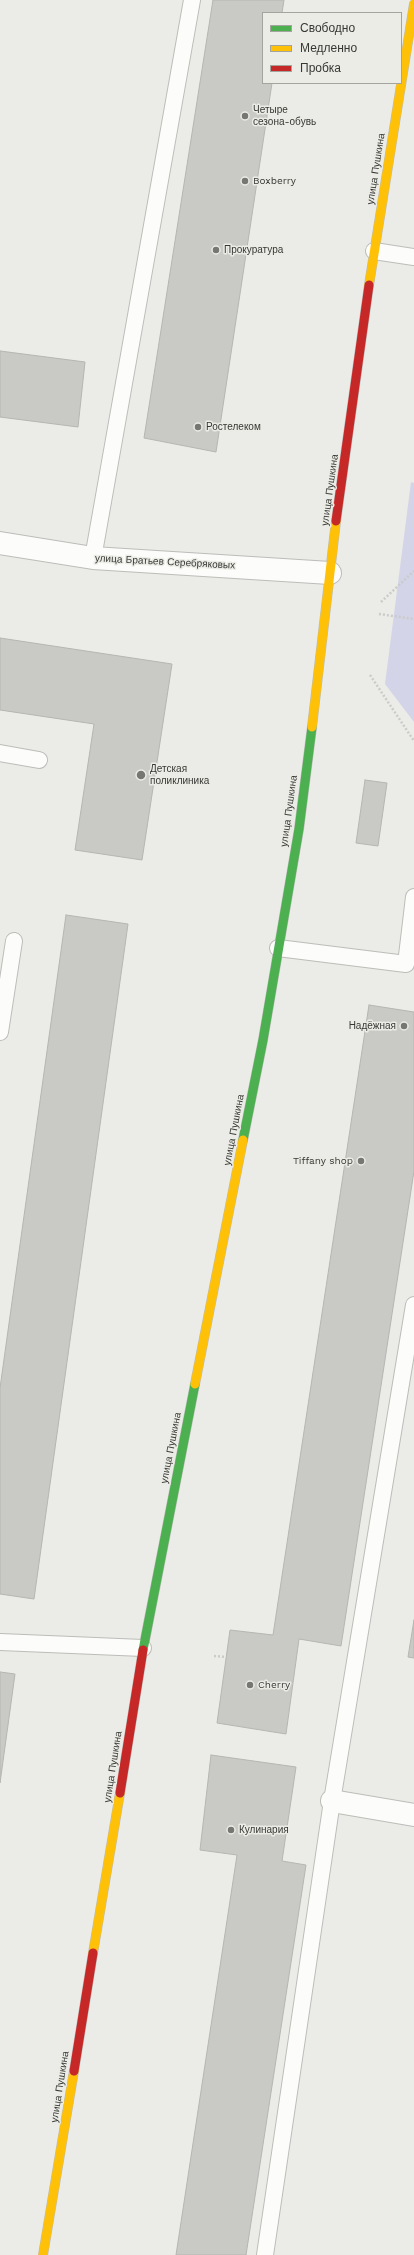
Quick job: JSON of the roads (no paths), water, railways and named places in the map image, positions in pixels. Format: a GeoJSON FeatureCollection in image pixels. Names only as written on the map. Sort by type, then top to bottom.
{"type":"FeatureCollection","features":[{"type":"Feature","properties":{"kind":"street","name":"улица Пушкина"},"geometry":{"type":"LineString","coordinates":[[402,78],[414,4]]}},
{"type":"Feature","properties":{"kind":"street","name":"улица Пушкина"},"geometry":{"type":"LineString","coordinates":[[43,2255],[143,1648],[262,1040],[299,829],[327,609],[330,573],[374,251],[401,84]]}},
{"type":"Feature","properties":{"kind":"street","name":"улица Братьев Серебряковых"},"geometry":{"type":"LineString","coordinates":[[0,542],[93,558],[330,573]]}},
{"type":"Feature","properties":{"kind":"street"},"geometry":{"type":"LineString","coordinates":[[332,1801],[414,1815]]}},
{"type":"Feature","properties":{"kind":"lane"},"geometry":{"type":"LineString","coordinates":[[93,558],[192,0]]}},
{"type":"Feature","properties":{"kind":"lane"},"geometry":{"type":"LineString","coordinates":[[374,251],[414,257]]}},
{"type":"Feature","properties":{"kind":"lane"},"geometry":{"type":"LineString","coordinates":[[0,753],[39,760]]}},
{"type":"Feature","properties":{"kind":"lane"},"geometry":{"type":"LineString","coordinates":[[278,948],[406,964],[411,936],[414,897]]}},
{"type":"Feature","properties":{"kind":"lane"},"geometry":{"type":"LineString","coordinates":[[0,1032],[14,942]]}},
{"type":"Feature","properties":{"kind":"lane"},"geometry":{"type":"LineString","coordinates":[[265,2255],[332,1801],[414,1305]]}},
{"type":"Feature","properties":{"kind":"lane"},"geometry":{"type":"LineString","coordinates":[[0,1642],[143,1648]]}},
{"type":"Feature","properties":{"kind":"place","name":"Четыре сезона-обувь"},"geometry":{"type":"Point","coordinates":[245,116]}},
{"type":"Feature","properties":{"kind":"place","name":"Boxberry"},"geometry":{"type":"Point","coordinates":[245,181]}},
{"type":"Feature","properties":{"kind":"place","name":"Прокуратура"},"geometry":{"type":"Point","coordinates":[216,250]}},
{"type":"Feature","properties":{"kind":"place","name":"Ростелеком"},"geometry":{"type":"Point","coordinates":[198,427]}},
{"type":"Feature","properties":{"kind":"place","name":"Детская поликлиника"},"geometry":{"type":"Point","coordinates":[141,775]}},
{"type":"Feature","properties":{"kind":"place","name":"Надёжная"},"geometry":{"type":"Point","coordinates":[404,1026]}},
{"type":"Feature","properties":{"kind":"place","name":"Tiffany shop"},"geometry":{"type":"Point","coordinates":[361,1161]}},
{"type":"Feature","properties":{"kind":"place","name":"Cherry"},"geometry":{"type":"Point","coordinates":[250,1685]}},
{"type":"Feature","properties":{"kind":"place","name":"Кулинария"},"geometry":{"type":"Point","coordinates":[231,1830]}}]}
